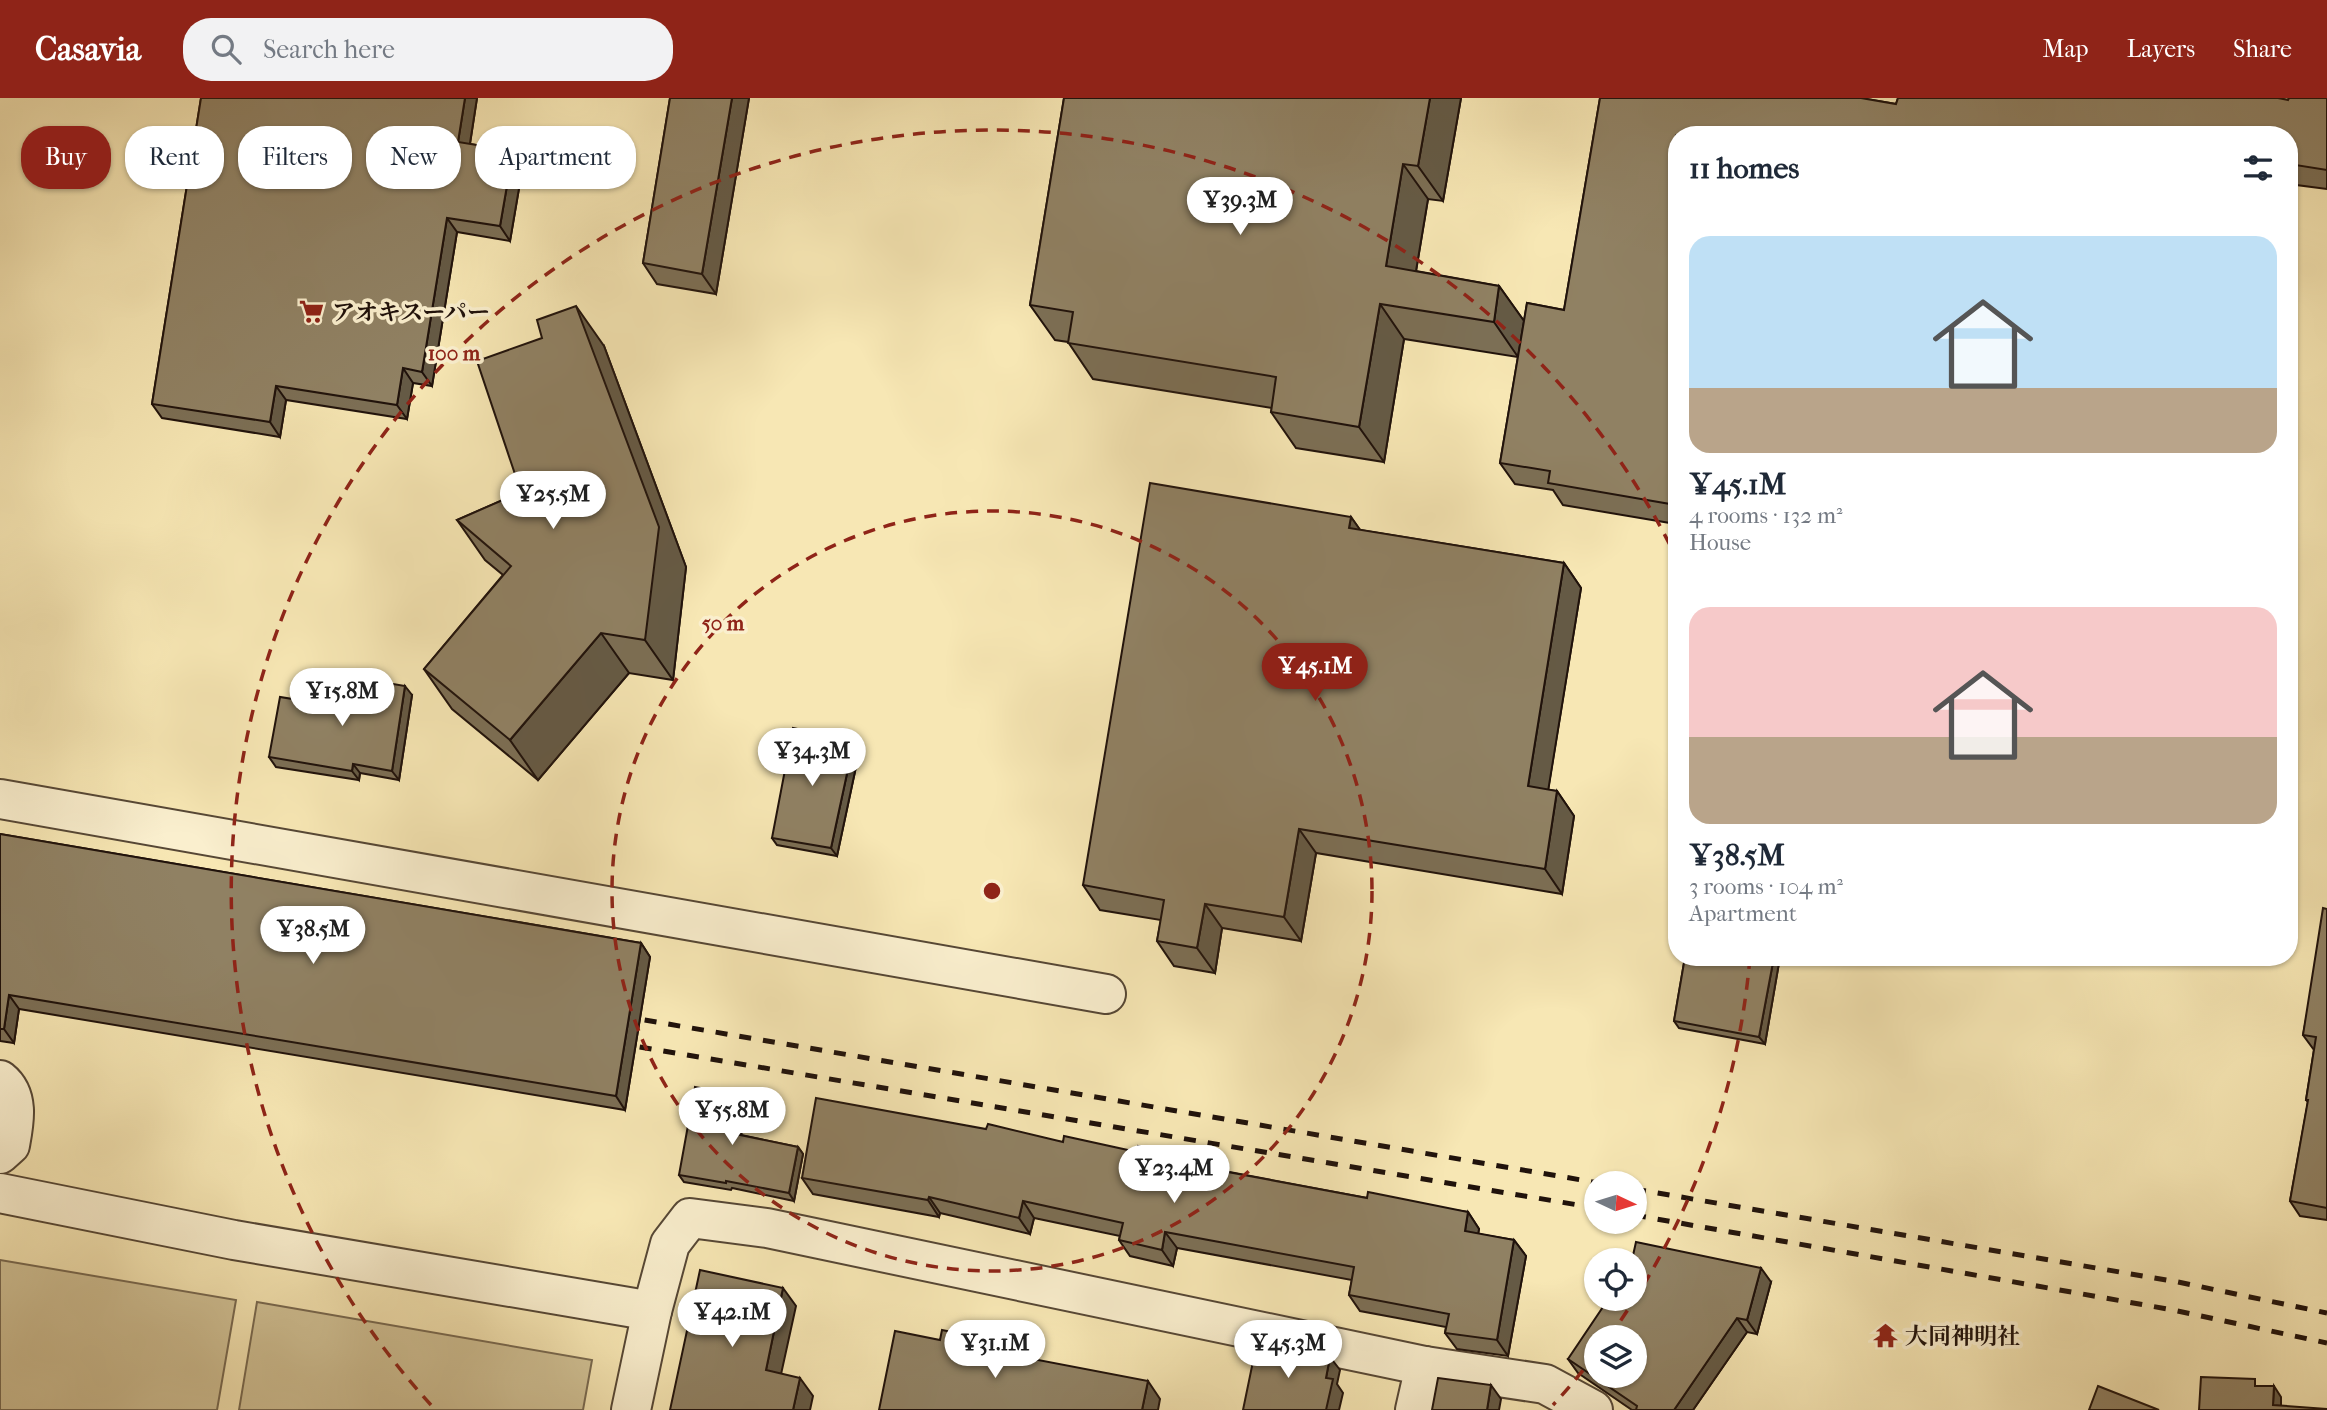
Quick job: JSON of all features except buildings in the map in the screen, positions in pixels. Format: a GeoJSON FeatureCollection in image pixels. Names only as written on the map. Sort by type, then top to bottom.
{"type":"FeatureCollection","features":[{"type":"Feature","properties":{"kind":"street"},"geometry":{"type":"LineString","coordinates":[[0,799],[1107,994]]}},
{"type":"Feature","properties":{"kind":"street"},"geometry":{"type":"LineString","coordinates":[[0,1080],[8,1086],[15,1107],[10,1145],[0,1154]]}},
{"type":"Feature","properties":{"kind":"street"},"geometry":{"type":"LineString","coordinates":[[0,1193],[234,1240],[652,1311]]}},
{"type":"Feature","properties":{"kind":"street"},"geometry":{"type":"LineString","coordinates":[[631,1410],[652,1311],[670,1244],[690,1218],[767,1228],[1425,1366],[1545,1384],[1594,1410]]}},
{"type":"Feature","properties":{"kind":"street"},"geometry":{"type":"LineString","coordinates":[[1415,1410],[1425,1366]]}},
{"type":"Feature","properties":{"kind":"shaded area"},"geometry":{"type":"Polygon","coordinates":[[[0,1260],[236,1300],[217,1410],[0,1410],[0,1260]]]}},
{"type":"Feature","properties":{"kind":"shaded area"},"geometry":{"type":"Polygon","coordinates":[[[257,1302],[592,1360],[583,1410],[239,1410],[257,1302]]]}},
{"type":"Feature","properties":{"kind":"railway"},"geometry":{"type":"LineString","coordinates":[[621,1016],[1584,1180]]}},
{"type":"Feature","properties":{"kind":"railway"},"geometry":{"type":"LineString","coordinates":[[616,1043],[1584,1206]]}},
{"type":"Feature","properties":{"kind":"railway"},"geometry":{"type":"LineString","coordinates":[[1647,1191],[2178,1282],[2327,1313]]}},
{"type":"Feature","properties":{"kind":"railway"},"geometry":{"type":"LineString","coordinates":[[1647,1217],[2173,1310],[2327,1343]]}},
{"type":"Feature","properties":{"kind":"place","name":"アオキスーパー"},"geometry":{"type":"Point","coordinates":[312,312]}},
{"type":"Feature","properties":{"kind":"place","name":"大同神明社"},"geometry":{"type":"Point","coordinates":[1885,1336]}}]}
